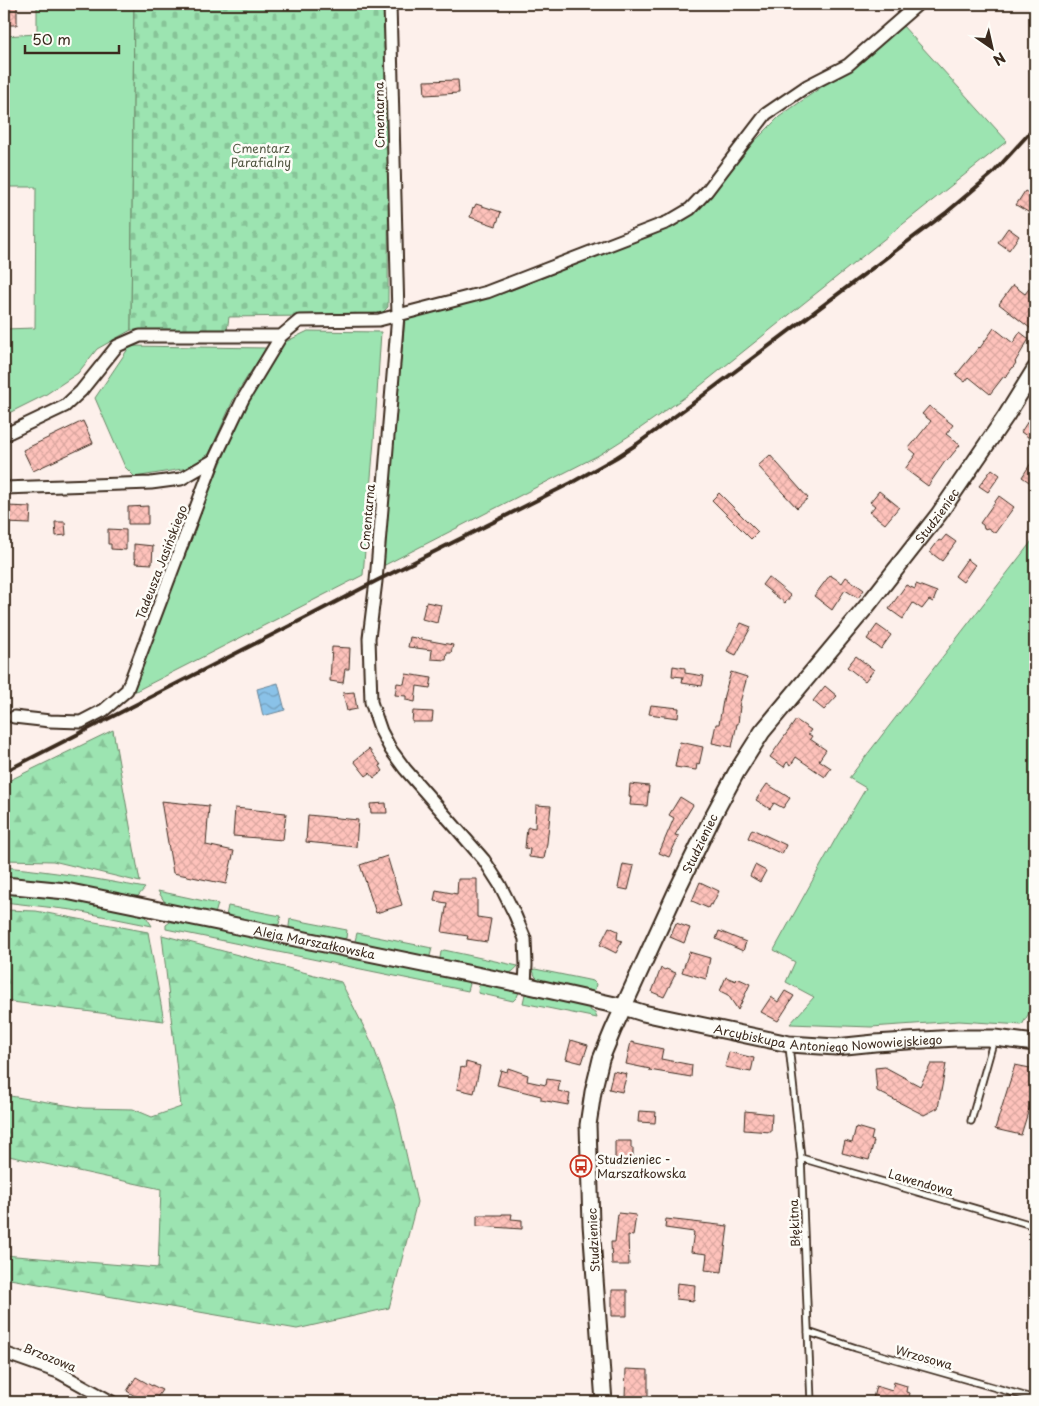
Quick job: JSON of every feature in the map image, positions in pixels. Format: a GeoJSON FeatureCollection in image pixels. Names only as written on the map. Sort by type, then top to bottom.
{"type":"FeatureCollection","features":[{"type":"Feature","properties":{"kind":"main road","name":"Studzieniec"},"geometry":{"type":"LineString","coordinates":[[604,1402],[591,1224],[588,1125],[601,1059],[614,1026],[680,883],[736,773],[762,732],[867,606],[939,514],[1006,416],[1035,369]]}},
{"type":"Feature","properties":{"kind":"main road","name":"Aleja Marszałkowska"},"geometry":{"type":"LineString","coordinates":[[4,885],[66,891],[624,1007]]}},
{"type":"Feature","properties":{"kind":"main road","name":"Arcybiskupa Antoniego Nowowiejskiego"},"geometry":{"type":"LineString","coordinates":[[624,1007],[642,1013],[789,1044],[836,1046],[956,1038],[994,1038],[1035,1043]]}},
{"type":"Feature","properties":{"kind":"street","name":"Cmentarna"},"geometry":{"type":"LineString","coordinates":[[390,4],[398,316],[377,571],[369,638],[371,702],[380,731],[391,750],[405,769],[484,860],[500,885],[525,939],[526,966],[524,985]]}},
{"type":"Feature","properties":{"kind":"street"},"geometry":{"type":"LineString","coordinates":[[4,435],[65,406],[82,391],[117,346],[140,336],[281,336],[299,321],[379,320],[398,316],[487,292],[668,222],[690,209],[707,191],[766,114],[807,86],[848,64],[918,4]]}},
{"type":"Feature","properties":{"kind":"street","name":"Tadeusza Jasińskiego"},"geometry":{"type":"LineString","coordinates":[[14,716],[50,721],[81,722],[104,710],[128,690],[214,460],[243,399],[281,336]]}},
{"type":"Feature","properties":{"kind":"street"},"geometry":{"type":"LineString","coordinates":[[4,488],[150,482],[181,478],[214,460]]}},
{"type":"Feature","properties":{"kind":"street","name":"Brzozowa"},"geometry":{"type":"LineString","coordinates":[[4,1353],[58,1372],[112,1402]]}},
{"type":"Feature","properties":{"kind":"lane"},"geometry":{"type":"LineString","coordinates":[[971,1121],[994,1038]]}},
{"type":"Feature","properties":{"kind":"lane","name":"Błękitna"},"geometry":{"type":"LineString","coordinates":[[789,1044],[801,1158],[811,1402]]}},
{"type":"Feature","properties":{"kind":"lane","name":"Lawendowa"},"geometry":{"type":"LineString","coordinates":[[801,1158],[1035,1226]]}},
{"type":"Feature","properties":{"kind":"lane","name":"Wrzosowa"},"geometry":{"type":"LineString","coordinates":[[808,1332],[865,1351],[1035,1399]]}},
{"type":"Feature","properties":{"kind":"green space"},"geometry":{"type":"Polygon","coordinates":[[[37,4],[134,4],[131,330],[97,349],[78,373],[45,395],[9,413],[4,411],[4,329],[35,328],[36,187],[4,187],[4,36],[37,34],[37,4]]]}},
{"type":"Feature","properties":{"kind":"green space","name":"Cmentarz Parafialny"},"geometry":{"type":"Polygon","coordinates":[[[134,4],[389,4],[388,307],[380,315],[229,317],[227,331],[131,330],[134,4]]]}},
{"type":"Feature","properties":{"kind":"green space"},"geometry":{"type":"Polygon","coordinates":[[[902,25],[1007,141],[695,390],[632,434],[599,455],[381,567],[405,320],[504,293],[595,257],[697,210],[754,142],[779,117],[861,59],[902,25]]]}},
{"type":"Feature","properties":{"kind":"green space"},"geometry":{"type":"Polygon","coordinates":[[[308,331],[381,332],[363,575],[130,694],[204,503],[244,409],[283,343],[308,331]]]}},
{"type":"Feature","properties":{"kind":"green space"},"geometry":{"type":"Polygon","coordinates":[[[130,346],[266,348],[235,396],[209,454],[188,468],[135,477],[125,467],[95,398],[130,346]]]}},
{"type":"Feature","properties":{"kind":"green space"},"geometry":{"type":"Polygon","coordinates":[[[1035,537],[1035,1003],[1022,1025],[959,1021],[871,1027],[790,1024],[814,997],[786,982],[795,962],[774,950],[866,788],[849,778],[1035,537]]]}},
{"type":"Feature","properties":{"kind":"green space"},"geometry":{"type":"Polygon","coordinates":[[[113,730],[140,882],[53,861],[4,860],[4,783],[113,730]]]}},
{"type":"Feature","properties":{"kind":"green space"},"geometry":{"type":"Polygon","coordinates":[[[4,867],[145,888],[138,896],[132,897],[61,883],[4,877],[4,867]]]}},
{"type":"Feature","properties":{"kind":"green space"},"geometry":{"type":"Polygon","coordinates":[[[158,891],[218,904],[215,914],[169,904],[164,901],[158,891]]]}},
{"type":"Feature","properties":{"kind":"green space"},"geometry":{"type":"Polygon","coordinates":[[[4,892],[78,900],[145,915],[152,926],[72,910],[4,902],[4,892]]]}},
{"type":"Feature","properties":{"kind":"green space"},"geometry":{"type":"Polygon","coordinates":[[[228,906],[281,916],[279,924],[275,926],[228,917],[226,916],[228,906]]]}},
{"type":"Feature","properties":{"kind":"green space"},"geometry":{"type":"Polygon","coordinates":[[[4,910],[36,911],[148,932],[164,1021],[4,1001],[4,910]]]}},
{"type":"Feature","properties":{"kind":"green space"},"geometry":{"type":"Polygon","coordinates":[[[290,919],[347,930],[346,938],[342,940],[290,929],[290,919]]]}},
{"type":"Feature","properties":{"kind":"green space"},"geometry":{"type":"Polygon","coordinates":[[[173,920],[444,976],[470,984],[468,991],[166,929],[166,925],[173,920]]]}},
{"type":"Feature","properties":{"kind":"green space"},"geometry":{"type":"Polygon","coordinates":[[[357,933],[432,948],[430,956],[427,958],[356,943],[357,933]]]}},
{"type":"Feature","properties":{"kind":"green space"},"geometry":{"type":"Polygon","coordinates":[[[162,935],[341,982],[372,1043],[396,1109],[417,1202],[389,1308],[297,1329],[4,1278],[4,1255],[158,1268],[161,1189],[4,1155],[4,1095],[84,1108],[133,1109],[152,1117],[181,1107],[162,935]]]}},
{"type":"Feature","properties":{"kind":"green space"},"geometry":{"type":"Polygon","coordinates":[[[444,950],[518,966],[507,974],[502,974],[441,960],[441,952],[444,950]]]}},
{"type":"Feature","properties":{"kind":"green space"},"geometry":{"type":"Polygon","coordinates":[[[533,970],[593,981],[596,984],[594,993],[541,982],[535,976],[533,970]]]}},
{"type":"Feature","properties":{"kind":"green space"},"geometry":{"type":"Polygon","coordinates":[[[479,984],[519,992],[513,1001],[478,993],[479,984]]]}},
{"type":"Feature","properties":{"kind":"green space"},"geometry":{"type":"Polygon","coordinates":[[[527,993],[591,1006],[590,1010],[595,1013],[597,1018],[523,1003],[527,993]]]}},
{"type":"Feature","properties":{"kind":"water"},"geometry":{"type":"Polygon","coordinates":[[[278,683],[285,710],[263,716],[257,689],[278,683]]]}},
{"type":"Feature","properties":{"kind":"building"},"geometry":{"type":"Polygon","coordinates":[[[4,4],[17,4],[17,25],[4,25],[4,4]]]}},
{"type":"Feature","properties":{"kind":"building"},"geometry":{"type":"Polygon","coordinates":[[[458,80],[459,93],[425,95],[424,81],[458,80]]]}},
{"type":"Feature","properties":{"kind":"building"},"geometry":{"type":"Polygon","coordinates":[[[1025,191],[1035,197],[1035,216],[1016,205],[1025,191]]]}},
{"type":"Feature","properties":{"kind":"building"},"geometry":{"type":"Polygon","coordinates":[[[476,204],[501,212],[496,226],[470,217],[476,204]]]}},
{"type":"Feature","properties":{"kind":"building"},"geometry":{"type":"Polygon","coordinates":[[[1008,228],[1019,236],[1009,250],[998,242],[1008,228]]]}},
{"type":"Feature","properties":{"kind":"building"},"geometry":{"type":"Polygon","coordinates":[[[1035,281],[1035,332],[999,304],[1013,285],[1025,294],[1035,281]]]}},
{"type":"Feature","properties":{"kind":"building"},"geometry":{"type":"Polygon","coordinates":[[[994,328],[1013,343],[1020,332],[1029,339],[1016,363],[990,394],[969,377],[965,382],[956,375],[980,348],[994,328]]]}},
{"type":"Feature","properties":{"kind":"building"},"geometry":{"type":"Polygon","coordinates":[[[929,406],[953,425],[946,434],[960,445],[946,460],[928,486],[905,469],[916,454],[909,448],[931,421],[922,414],[929,406]]]}},
{"type":"Feature","properties":{"kind":"building"},"geometry":{"type":"Polygon","coordinates":[[[1035,410],[1035,442],[1021,432],[1035,410]]]}},
{"type":"Feature","properties":{"kind":"building"},"geometry":{"type":"Polygon","coordinates":[[[83,421],[93,443],[33,471],[23,450],[83,421]]]}},
{"type":"Feature","properties":{"kind":"building"},"geometry":{"type":"Polygon","coordinates":[[[770,455],[808,498],[797,508],[758,466],[770,455]]]}},
{"type":"Feature","properties":{"kind":"building"},"geometry":{"type":"Polygon","coordinates":[[[1035,457],[1035,486],[1022,477],[1035,457]]]}},
{"type":"Feature","properties":{"kind":"building"},"geometry":{"type":"Polygon","coordinates":[[[992,469],[1000,475],[988,492],[979,486],[992,469]]]}},
{"type":"Feature","properties":{"kind":"building"},"geometry":{"type":"Polygon","coordinates":[[[879,491],[899,507],[885,524],[870,512],[875,506],[870,502],[879,491]]]}},
{"type":"Feature","properties":{"kind":"building"},"geometry":{"type":"Polygon","coordinates":[[[719,493],[758,532],[751,539],[712,500],[719,493]]]}},
{"type":"Feature","properties":{"kind":"building"},"geometry":{"type":"Polygon","coordinates":[[[999,496],[1014,507],[995,533],[988,528],[984,529],[980,523],[999,496]]]}},
{"type":"Feature","properties":{"kind":"building"},"geometry":{"type":"Polygon","coordinates":[[[7,506],[31,507],[30,524],[6,523],[7,506]]]}},
{"type":"Feature","properties":{"kind":"building"},"geometry":{"type":"Polygon","coordinates":[[[148,506],[148,524],[128,524],[128,507],[148,506]]]}},
{"type":"Feature","properties":{"kind":"building"},"geometry":{"type":"Polygon","coordinates":[[[55,522],[65,522],[66,535],[56,536],[55,522]]]}},
{"type":"Feature","properties":{"kind":"building"},"geometry":{"type":"Polygon","coordinates":[[[108,529],[126,530],[126,550],[111,549],[111,544],[108,544],[108,529]]]}},
{"type":"Feature","properties":{"kind":"building"},"geometry":{"type":"Polygon","coordinates":[[[946,535],[956,542],[942,561],[930,552],[939,540],[941,541],[946,535]]]}},
{"type":"Feature","properties":{"kind":"building"},"geometry":{"type":"Polygon","coordinates":[[[134,544],[153,546],[152,564],[135,563],[134,544]]]}},
{"type":"Feature","properties":{"kind":"building"},"geometry":{"type":"Polygon","coordinates":[[[967,559],[975,565],[963,582],[955,576],[967,559]]]}},
{"type":"Feature","properties":{"kind":"building"},"geometry":{"type":"Polygon","coordinates":[[[830,575],[842,583],[846,577],[864,590],[858,598],[845,590],[832,610],[814,596],[830,575]]]}},
{"type":"Feature","properties":{"kind":"building"},"geometry":{"type":"Polygon","coordinates":[[[768,577],[791,596],[785,603],[762,585],[768,577]]]}},
{"type":"Feature","properties":{"kind":"building"},"geometry":{"type":"Polygon","coordinates":[[[916,584],[937,592],[933,602],[929,600],[922,609],[913,603],[903,619],[889,609],[906,585],[915,589],[916,584]]]}},
{"type":"Feature","properties":{"kind":"building"},"geometry":{"type":"Polygon","coordinates":[[[426,602],[441,605],[437,623],[422,619],[426,602]]]}},
{"type":"Feature","properties":{"kind":"building"},"geometry":{"type":"Polygon","coordinates":[[[741,623],[751,627],[736,655],[727,651],[741,623]]]}},
{"type":"Feature","properties":{"kind":"building"},"geometry":{"type":"Polygon","coordinates":[[[877,625],[891,635],[881,649],[867,639],[877,625]]]}},
{"type":"Feature","properties":{"kind":"building"},"geometry":{"type":"Polygon","coordinates":[[[410,637],[453,645],[451,653],[447,653],[446,660],[431,659],[432,650],[408,647],[410,637]]]}},
{"type":"Feature","properties":{"kind":"building"},"geometry":{"type":"Polygon","coordinates":[[[332,647],[350,648],[349,669],[345,669],[343,683],[330,681],[332,647]]]}},
{"type":"Feature","properties":{"kind":"building"},"geometry":{"type":"Polygon","coordinates":[[[856,656],[874,670],[865,681],[847,667],[856,656]]]}},
{"type":"Feature","properties":{"kind":"building"},"geometry":{"type":"Polygon","coordinates":[[[673,666],[685,668],[685,673],[704,676],[702,686],[682,683],[683,677],[672,676],[673,666]]]}},
{"type":"Feature","properties":{"kind":"building"},"geometry":{"type":"Polygon","coordinates":[[[731,672],[747,677],[739,706],[738,724],[732,747],[712,743],[716,724],[719,724],[724,695],[731,672]]]}},
{"type":"Feature","properties":{"kind":"building"},"geometry":{"type":"Polygon","coordinates":[[[406,674],[432,678],[430,688],[417,686],[415,702],[406,700],[406,696],[395,695],[397,683],[404,684],[406,674]]]}},
{"type":"Feature","properties":{"kind":"building"},"geometry":{"type":"Polygon","coordinates":[[[825,686],[837,696],[824,710],[813,701],[825,686]]]}},
{"type":"Feature","properties":{"kind":"building"},"geometry":{"type":"Polygon","coordinates":[[[354,692],[357,709],[347,711],[343,693],[354,692]]]}},
{"type":"Feature","properties":{"kind":"building"},"geometry":{"type":"Polygon","coordinates":[[[651,705],[679,708],[678,718],[649,714],[651,705]]]}},
{"type":"Feature","properties":{"kind":"building"},"geometry":{"type":"Polygon","coordinates":[[[413,711],[433,712],[432,722],[412,722],[413,711]]]}},
{"type":"Feature","properties":{"kind":"building"},"geometry":{"type":"Polygon","coordinates":[[[796,720],[811,730],[808,734],[812,736],[810,739],[826,750],[819,760],[831,768],[825,777],[796,757],[791,765],[787,762],[784,767],[770,757],[796,720]]]}},
{"type":"Feature","properties":{"kind":"building"},"geometry":{"type":"Polygon","coordinates":[[[680,742],[703,747],[696,770],[675,767],[680,742]]]}},
{"type":"Feature","properties":{"kind":"building"},"geometry":{"type":"Polygon","coordinates":[[[369,749],[381,765],[379,765],[383,771],[374,778],[370,773],[366,776],[354,761],[369,749]]]}},
{"type":"Feature","properties":{"kind":"building"},"geometry":{"type":"Polygon","coordinates":[[[630,784],[649,786],[647,806],[630,805],[630,784]]]}},
{"type":"Feature","properties":{"kind":"building"},"geometry":{"type":"Polygon","coordinates":[[[767,784],[790,798],[783,808],[774,803],[770,809],[756,800],[767,784]]]}},
{"type":"Feature","properties":{"kind":"building"},"geometry":{"type":"Polygon","coordinates":[[[680,797],[693,805],[675,835],[679,836],[669,857],[659,853],[674,818],[669,815],[680,797]]]}},
{"type":"Feature","properties":{"kind":"building"},"geometry":{"type":"Polygon","coordinates":[[[161,801],[209,806],[206,845],[234,851],[226,884],[173,873],[161,801]]]}},
{"type":"Feature","properties":{"kind":"building"},"geometry":{"type":"Polygon","coordinates":[[[386,803],[387,813],[371,813],[370,804],[386,803]]]}},
{"type":"Feature","properties":{"kind":"building"},"geometry":{"type":"Polygon","coordinates":[[[536,805],[551,806],[544,859],[529,857],[530,849],[525,848],[527,828],[535,828],[536,805]]]}},
{"type":"Feature","properties":{"kind":"building"},"geometry":{"type":"Polygon","coordinates":[[[235,808],[286,813],[283,840],[233,836],[235,808]]]}},
{"type":"Feature","properties":{"kind":"building"},"geometry":{"type":"Polygon","coordinates":[[[308,815],[358,820],[356,847],[306,842],[308,815]]]}},
{"type":"Feature","properties":{"kind":"building"},"geometry":{"type":"Polygon","coordinates":[[[752,829],[786,845],[782,854],[748,838],[752,829]]]}},
{"type":"Feature","properties":{"kind":"building"},"geometry":{"type":"Polygon","coordinates":[[[387,856],[402,905],[376,913],[360,865],[387,856]]]}},
{"type":"Feature","properties":{"kind":"building"},"geometry":{"type":"Polygon","coordinates":[[[623,864],[634,866],[628,890],[618,888],[623,864]]]}},
{"type":"Feature","properties":{"kind":"building"},"geometry":{"type":"Polygon","coordinates":[[[755,865],[766,871],[760,882],[750,876],[755,865]]]}},
{"type":"Feature","properties":{"kind":"building"},"geometry":{"type":"Polygon","coordinates":[[[458,879],[477,879],[477,917],[491,919],[487,942],[467,939],[468,936],[442,932],[447,903],[434,901],[436,890],[457,894],[458,879]]]}},
{"type":"Feature","properties":{"kind":"building"},"geometry":{"type":"Polygon","coordinates":[[[700,882],[719,891],[712,905],[710,904],[708,908],[692,901],[700,882]]]}},
{"type":"Feature","properties":{"kind":"building"},"geometry":{"type":"Polygon","coordinates":[[[676,923],[690,928],[684,943],[670,937],[676,923]]]}},
{"type":"Feature","properties":{"kind":"building"},"geometry":{"type":"Polygon","coordinates":[[[609,927],[618,931],[617,939],[622,941],[616,953],[600,945],[609,927]]]}},
{"type":"Feature","properties":{"kind":"building"},"geometry":{"type":"Polygon","coordinates":[[[719,931],[746,942],[743,951],[716,939],[719,931]]]}},
{"type":"Feature","properties":{"kind":"building"},"geometry":{"type":"Polygon","coordinates":[[[689,952],[710,958],[706,979],[682,972],[689,952]]]}},
{"type":"Feature","properties":{"kind":"building"},"geometry":{"type":"Polygon","coordinates":[[[661,968],[676,973],[664,997],[652,992],[661,968]]]}},
{"type":"Feature","properties":{"kind":"building"},"geometry":{"type":"Polygon","coordinates":[[[726,977],[736,981],[737,978],[750,984],[738,1010],[728,995],[720,991],[726,977]]]}},
{"type":"Feature","properties":{"kind":"building"},"geometry":{"type":"Polygon","coordinates":[[[785,991],[794,996],[778,1021],[761,1012],[771,997],[778,1002],[785,991]]]}},
{"type":"Feature","properties":{"kind":"building"},"geometry":{"type":"Polygon","coordinates":[[[571,1040],[588,1045],[582,1063],[566,1059],[571,1040]]]}},
{"type":"Feature","properties":{"kind":"building"},"geometry":{"type":"Polygon","coordinates":[[[631,1042],[663,1049],[661,1059],[692,1065],[691,1077],[626,1064],[631,1042]]]}},
{"type":"Feature","properties":{"kind":"building"},"geometry":{"type":"Polygon","coordinates":[[[729,1052],[754,1058],[751,1072],[725,1067],[729,1052]]]}},
{"type":"Feature","properties":{"kind":"building"},"geometry":{"type":"Polygon","coordinates":[[[466,1062],[480,1066],[474,1093],[457,1089],[461,1067],[465,1068],[466,1062]]]}},
{"type":"Feature","properties":{"kind":"building"},"geometry":{"type":"Polygon","coordinates":[[[931,1064],[946,1064],[938,1108],[924,1115],[877,1091],[875,1068],[885,1067],[920,1086],[931,1064]]]}},
{"type":"Feature","properties":{"kind":"building"},"geometry":{"type":"Polygon","coordinates":[[[1015,1065],[1035,1069],[1034,1093],[1021,1135],[995,1129],[1015,1065]]]}},
{"type":"Feature","properties":{"kind":"building"},"geometry":{"type":"Polygon","coordinates":[[[508,1068],[528,1075],[527,1081],[546,1085],[547,1079],[560,1081],[558,1091],[570,1094],[568,1105],[541,1100],[541,1096],[497,1085],[501,1070],[507,1072],[508,1068]]]}},
{"type":"Feature","properties":{"kind":"building"},"geometry":{"type":"Polygon","coordinates":[[[613,1071],[627,1074],[622,1092],[609,1089],[613,1071]]]}},
{"type":"Feature","properties":{"kind":"building"},"geometry":{"type":"Polygon","coordinates":[[[639,1111],[656,1112],[655,1123],[638,1122],[639,1111]]]}},
{"type":"Feature","properties":{"kind":"building"},"geometry":{"type":"Polygon","coordinates":[[[745,1111],[772,1114],[771,1132],[744,1130],[745,1111]]]}},
{"type":"Feature","properties":{"kind":"building"},"geometry":{"type":"Polygon","coordinates":[[[856,1127],[873,1132],[871,1140],[874,1141],[869,1160],[842,1153],[845,1141],[852,1143],[856,1127]]]}},
{"type":"Feature","properties":{"kind":"building"},"geometry":{"type":"Polygon","coordinates":[[[615,1141],[631,1141],[633,1160],[615,1159],[615,1141]]]}},
{"type":"Feature","properties":{"kind":"building"},"geometry":{"type":"Polygon","coordinates":[[[618,1213],[636,1215],[633,1236],[628,1235],[629,1265],[612,1265],[611,1242],[615,1242],[618,1213]]]}},
{"type":"Feature","properties":{"kind":"building"},"geometry":{"type":"Polygon","coordinates":[[[512,1214],[511,1219],[522,1220],[522,1229],[477,1226],[477,1215],[512,1214]]]}},
{"type":"Feature","properties":{"kind":"building"},"geometry":{"type":"Polygon","coordinates":[[[666,1219],[728,1226],[722,1272],[705,1270],[707,1254],[691,1252],[694,1232],[665,1228],[666,1219]]]}},
{"type":"Feature","properties":{"kind":"building"},"geometry":{"type":"Polygon","coordinates":[[[677,1283],[695,1285],[694,1301],[676,1299],[677,1283]]]}},
{"type":"Feature","properties":{"kind":"building"},"geometry":{"type":"Polygon","coordinates":[[[612,1290],[627,1290],[627,1316],[612,1316],[612,1290]]]}},
{"type":"Feature","properties":{"kind":"building"},"geometry":{"type":"Polygon","coordinates":[[[626,1369],[648,1370],[648,1397],[625,1397],[626,1369]]]}},
{"type":"Feature","properties":{"kind":"building"},"geometry":{"type":"Polygon","coordinates":[[[136,1377],[162,1390],[154,1402],[144,1402],[127,1391],[136,1377]]]}},
{"type":"Feature","properties":{"kind":"building"},"geometry":{"type":"Polygon","coordinates":[[[894,1382],[907,1386],[906,1392],[910,1393],[908,1402],[872,1402],[876,1386],[892,1391],[894,1382]]]}},
{"type":"Feature","properties":{"kind":"railway"},"geometry":{"type":"LineString","coordinates":[[4,772],[571,483],[617,457],[697,400],[947,212],[993,173],[1035,127]]}},
{"type":"Feature","properties":{"kind":"place","name":"Studzieniec - Marszałkowska"},"geometry":{"type":"Point","coordinates":[581,1166]}}]}
